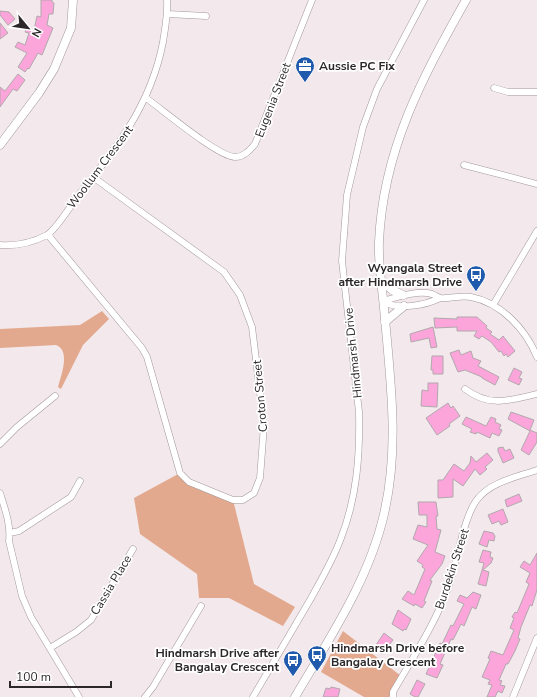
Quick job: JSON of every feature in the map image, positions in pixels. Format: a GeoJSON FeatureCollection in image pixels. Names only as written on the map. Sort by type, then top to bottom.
{"type":"FeatureCollection","features":[{"type":"Feature","properties":{"kind":"main road"},"geometry":{"type":"LineString","coordinates":[[0,144],[39,93],[54,69],[71,28],[73,0]]}},
{"type":"Feature","properties":{"kind":"main road"},"geometry":{"type":"LineString","coordinates":[[295,697],[324,648],[364,573],[384,515],[390,484],[393,454],[393,423],[379,243],[387,182],[406,119],[427,69],[466,0]]}},
{"type":"Feature","properties":{"kind":"main road"},"geometry":{"type":"LineString","coordinates":[[382,280],[392,290],[403,295]]}},
{"type":"Feature","properties":{"kind":"main road"},"geometry":{"type":"LineString","coordinates":[[385,322],[404,306]]}},
{"type":"Feature","properties":{"kind":"street","name":"Woollum Crescent"},"geometry":{"type":"LineString","coordinates":[[48,235],[129,129],[146,98],[160,57],[168,14],[167,0]]}},
{"type":"Feature","properties":{"kind":"street","name":"Eugenia Street"},"geometry":{"type":"LineString","coordinates":[[146,98],[210,145],[229,156],[237,157],[247,153],[256,144],[312,0]]}},
{"type":"Feature","properties":{"kind":"street","name":"Hindmarsh Drive"},"geometry":{"type":"LineString","coordinates":[[253,697],[328,567],[342,537],[356,480],[359,453],[359,412],[342,262],[347,195],[363,127],[377,89],[424,0]]}},
{"type":"Feature","properties":{"kind":"street"},"geometry":{"type":"LineString","coordinates":[[168,14],[206,16]]}},
{"type":"Feature","properties":{"kind":"street"},"geometry":{"type":"LineString","coordinates":[[494,88],[508,92],[537,92]]}},
{"type":"Feature","properties":{"kind":"street"},"geometry":{"type":"LineString","coordinates":[[464,164],[537,184]]}},
{"type":"Feature","properties":{"kind":"street","name":"Croton Street"},"geometry":{"type":"LineString","coordinates":[[48,235],[142,348],[147,357],[180,473],[183,477],[192,483],[233,500],[243,500],[254,493],[260,478],[264,425],[252,327],[240,296],[224,272],[93,177]]}},
{"type":"Feature","properties":{"kind":"street"},"geometry":{"type":"LineString","coordinates":[[493,306],[537,231]]}},
{"type":"Feature","properties":{"kind":"street"},"geometry":{"type":"LineString","coordinates":[[0,245],[16,246],[48,235]]}},
{"type":"Feature","properties":{"kind":"street"},"geometry":{"type":"LineString","coordinates":[[383,301],[403,295],[431,294],[440,298]]}},
{"type":"Feature","properties":{"kind":"street"},"geometry":{"type":"LineString","coordinates":[[383,301],[389,305],[404,306],[432,302],[440,298],[472,297],[493,306],[510,317],[524,333],[537,357]]}},
{"type":"Feature","properties":{"kind":"street"},"geometry":{"type":"LineString","coordinates":[[465,389],[473,395],[490,401],[500,402],[537,394]]}},
{"type":"Feature","properties":{"kind":"street"},"geometry":{"type":"LineString","coordinates":[[0,443],[55,396]]}},
{"type":"Feature","properties":{"kind":"street","name":"Burdekin Street"},"geometry":{"type":"LineString","coordinates":[[392,697],[393,692],[433,623],[449,585],[465,529],[476,501],[490,487],[537,470]]}},
{"type":"Feature","properties":{"kind":"street"},"geometry":{"type":"LineString","coordinates":[[10,533],[19,531],[71,497],[80,481]]}},
{"type":"Feature","properties":{"kind":"street"},"geometry":{"type":"LineString","coordinates":[[0,493],[10,533],[9,541],[22,596],[31,618],[79,697]]}},
{"type":"Feature","properties":{"kind":"street","name":"Cassia Place"},"geometry":{"type":"LineString","coordinates":[[50,648],[76,632],[91,620],[133,549]]}},
{"type":"Feature","properties":{"kind":"street"},"geometry":{"type":"LineString","coordinates":[[145,697],[153,687],[201,606]]}},
{"type":"Feature","properties":{"kind":"street"},"geometry":{"type":"LineString","coordinates":[[513,697],[537,638]]}},
{"type":"Feature","properties":{"kind":"shaded area"},"geometry":{"type":"Polygon","coordinates":[[[102,311],[109,319],[83,345],[61,389],[58,387],[63,370],[64,358],[61,348],[56,345],[0,348],[0,329],[80,325],[102,311]]]}},
{"type":"Feature","properties":{"kind":"shaded area"},"geometry":{"type":"Polygon","coordinates":[[[180,473],[183,477],[233,500],[254,584],[295,607],[283,626],[229,598],[199,598],[197,574],[140,534],[134,498],[180,473]]]}},
{"type":"Feature","properties":{"kind":"shaded area"},"geometry":{"type":"Polygon","coordinates":[[[343,631],[401,676],[389,697],[364,697],[321,672],[343,631]]]}},
{"type":"Feature","properties":{"kind":"building"},"geometry":{"type":"Polygon","coordinates":[[[41,0],[52,0],[54,3],[53,14],[49,14],[47,25],[53,28],[42,55],[38,53],[29,69],[28,68],[25,72],[18,67],[27,53],[15,47],[18,42],[25,45],[29,33],[25,32],[27,27],[34,30],[37,16],[41,17],[41,0]]]}},
{"type":"Feature","properties":{"kind":"building"},"geometry":{"type":"Polygon","coordinates":[[[0,11],[9,12],[15,19],[8,25],[0,15],[0,11]]]}},
{"type":"Feature","properties":{"kind":"building"},"geometry":{"type":"Polygon","coordinates":[[[0,23],[8,33],[0,39],[0,23]]]}},
{"type":"Feature","properties":{"kind":"building"},"geometry":{"type":"Polygon","coordinates":[[[18,74],[25,80],[17,91],[13,89],[0,107],[0,87],[5,91],[18,74]]]}},
{"type":"Feature","properties":{"kind":"building"},"geometry":{"type":"Polygon","coordinates":[[[457,317],[477,317],[487,326],[486,328],[492,332],[490,334],[499,340],[503,336],[515,351],[508,357],[506,354],[504,356],[501,351],[499,352],[491,342],[482,336],[479,339],[474,336],[477,331],[457,331],[457,327],[435,328],[434,318],[457,319],[457,317]]]}},
{"type":"Feature","properties":{"kind":"building"},"geometry":{"type":"Polygon","coordinates":[[[433,327],[437,347],[431,348],[429,338],[411,342],[410,334],[433,327]]]}},
{"type":"Feature","properties":{"kind":"building"},"geometry":{"type":"Polygon","coordinates":[[[459,350],[461,355],[471,351],[473,358],[481,361],[478,366],[499,377],[495,385],[482,377],[465,370],[458,372],[450,353],[459,350]]]}},
{"type":"Feature","properties":{"kind":"building"},"geometry":{"type":"Polygon","coordinates":[[[432,356],[443,356],[443,374],[433,374],[433,370],[431,370],[432,356]]]}},
{"type":"Feature","properties":{"kind":"building"},"geometry":{"type":"Polygon","coordinates":[[[514,368],[522,372],[519,378],[522,379],[519,385],[508,380],[514,368]]]}},
{"type":"Feature","properties":{"kind":"building"},"geometry":{"type":"Polygon","coordinates":[[[428,383],[438,383],[437,407],[421,406],[422,390],[428,391],[428,383]]]}},
{"type":"Feature","properties":{"kind":"building"},"geometry":{"type":"Polygon","coordinates":[[[448,403],[451,408],[453,406],[460,416],[449,424],[450,426],[437,435],[426,418],[448,403]]]}},
{"type":"Feature","properties":{"kind":"building"},"geometry":{"type":"Polygon","coordinates":[[[511,412],[534,420],[530,430],[537,433],[537,442],[529,455],[521,450],[530,431],[508,419],[511,412]]]}},
{"type":"Feature","properties":{"kind":"building"},"geometry":{"type":"Polygon","coordinates":[[[466,417],[486,426],[491,417],[496,419],[495,422],[501,425],[499,429],[502,430],[499,436],[492,433],[490,438],[477,432],[476,434],[470,432],[472,429],[462,424],[466,417]]]}},
{"type":"Feature","properties":{"kind":"building"},"geometry":{"type":"Polygon","coordinates":[[[503,447],[505,451],[510,449],[514,458],[503,463],[498,448],[503,447]]]}},
{"type":"Feature","properties":{"kind":"building"},"geometry":{"type":"Polygon","coordinates":[[[487,453],[493,460],[485,467],[487,469],[480,475],[475,469],[463,486],[453,479],[453,497],[438,498],[438,480],[443,480],[454,464],[464,471],[470,463],[471,456],[476,462],[487,453]]]}},
{"type":"Feature","properties":{"kind":"building"},"geometry":{"type":"Polygon","coordinates":[[[519,494],[522,501],[507,507],[505,500],[519,494]]]}},
{"type":"Feature","properties":{"kind":"building"},"geometry":{"type":"Polygon","coordinates":[[[418,502],[436,502],[438,516],[436,516],[437,529],[441,530],[435,552],[445,556],[442,564],[430,580],[432,581],[424,601],[426,602],[422,608],[415,604],[414,606],[402,599],[408,591],[414,595],[425,569],[422,567],[423,565],[417,561],[428,545],[413,539],[418,525],[427,527],[427,515],[419,515],[418,502]]]}},
{"type":"Feature","properties":{"kind":"building"},"geometry":{"type":"Polygon","coordinates":[[[503,509],[508,522],[501,525],[499,521],[492,524],[488,515],[503,509]]]}},
{"type":"Feature","properties":{"kind":"building"},"geometry":{"type":"Polygon","coordinates":[[[484,531],[493,533],[495,536],[494,541],[489,540],[487,547],[479,544],[484,531]]]}},
{"type":"Feature","properties":{"kind":"building"},"geometry":{"type":"Polygon","coordinates":[[[483,550],[491,552],[490,557],[493,558],[491,563],[483,570],[489,572],[486,586],[478,584],[484,563],[479,562],[483,550]]]}},
{"type":"Feature","properties":{"kind":"building"},"geometry":{"type":"Polygon","coordinates":[[[537,553],[537,590],[532,606],[530,605],[521,627],[518,638],[520,639],[515,651],[508,664],[506,664],[499,680],[502,681],[500,685],[505,686],[502,693],[498,691],[495,697],[487,697],[492,685],[488,684],[490,680],[482,677],[490,659],[488,658],[491,651],[503,655],[514,630],[510,628],[514,618],[512,617],[515,612],[517,613],[529,584],[526,582],[530,573],[520,567],[524,561],[530,565],[537,553]]]}},
{"type":"Feature","properties":{"kind":"building"},"geometry":{"type":"Polygon","coordinates":[[[473,592],[481,595],[476,609],[472,607],[464,626],[461,624],[453,640],[451,639],[440,664],[443,665],[437,678],[426,674],[440,643],[442,644],[451,625],[453,626],[464,604],[457,601],[460,595],[467,598],[473,592]]]}},
{"type":"Feature","properties":{"kind":"building"},"geometry":{"type":"Polygon","coordinates":[[[398,610],[411,619],[406,630],[404,629],[403,631],[392,624],[398,610]]]}},
{"type":"Feature","properties":{"kind":"building"},"geometry":{"type":"Polygon","coordinates":[[[384,633],[393,640],[382,654],[374,648],[384,633]]]}},
{"type":"Feature","properties":{"kind":"building"},"geometry":{"type":"Polygon","coordinates":[[[417,680],[425,684],[418,697],[415,697],[410,694],[417,680]]]}},
{"type":"Feature","properties":{"kind":"building"},"geometry":{"type":"Polygon","coordinates":[[[331,687],[340,689],[338,697],[323,697],[326,688],[330,689],[331,687]]]}},
{"type":"Feature","properties":{"kind":"place","name":"Aussie PC Fix"},"geometry":{"type":"Point","coordinates":[305,83]}},
{"type":"Feature","properties":{"kind":"place","name":"Wyangala Street after Hindmarsh Drive"},"geometry":{"type":"Point","coordinates":[476,292]}},
{"type":"Feature","properties":{"kind":"place","name":"Hindmarsh Drive before Bangalay Crescent"},"geometry":{"type":"Point","coordinates":[317,672]}},
{"type":"Feature","properties":{"kind":"place","name":"Hindmarsh Drive after Bangalay Crescent"},"geometry":{"type":"Point","coordinates":[293,677]}}]}
